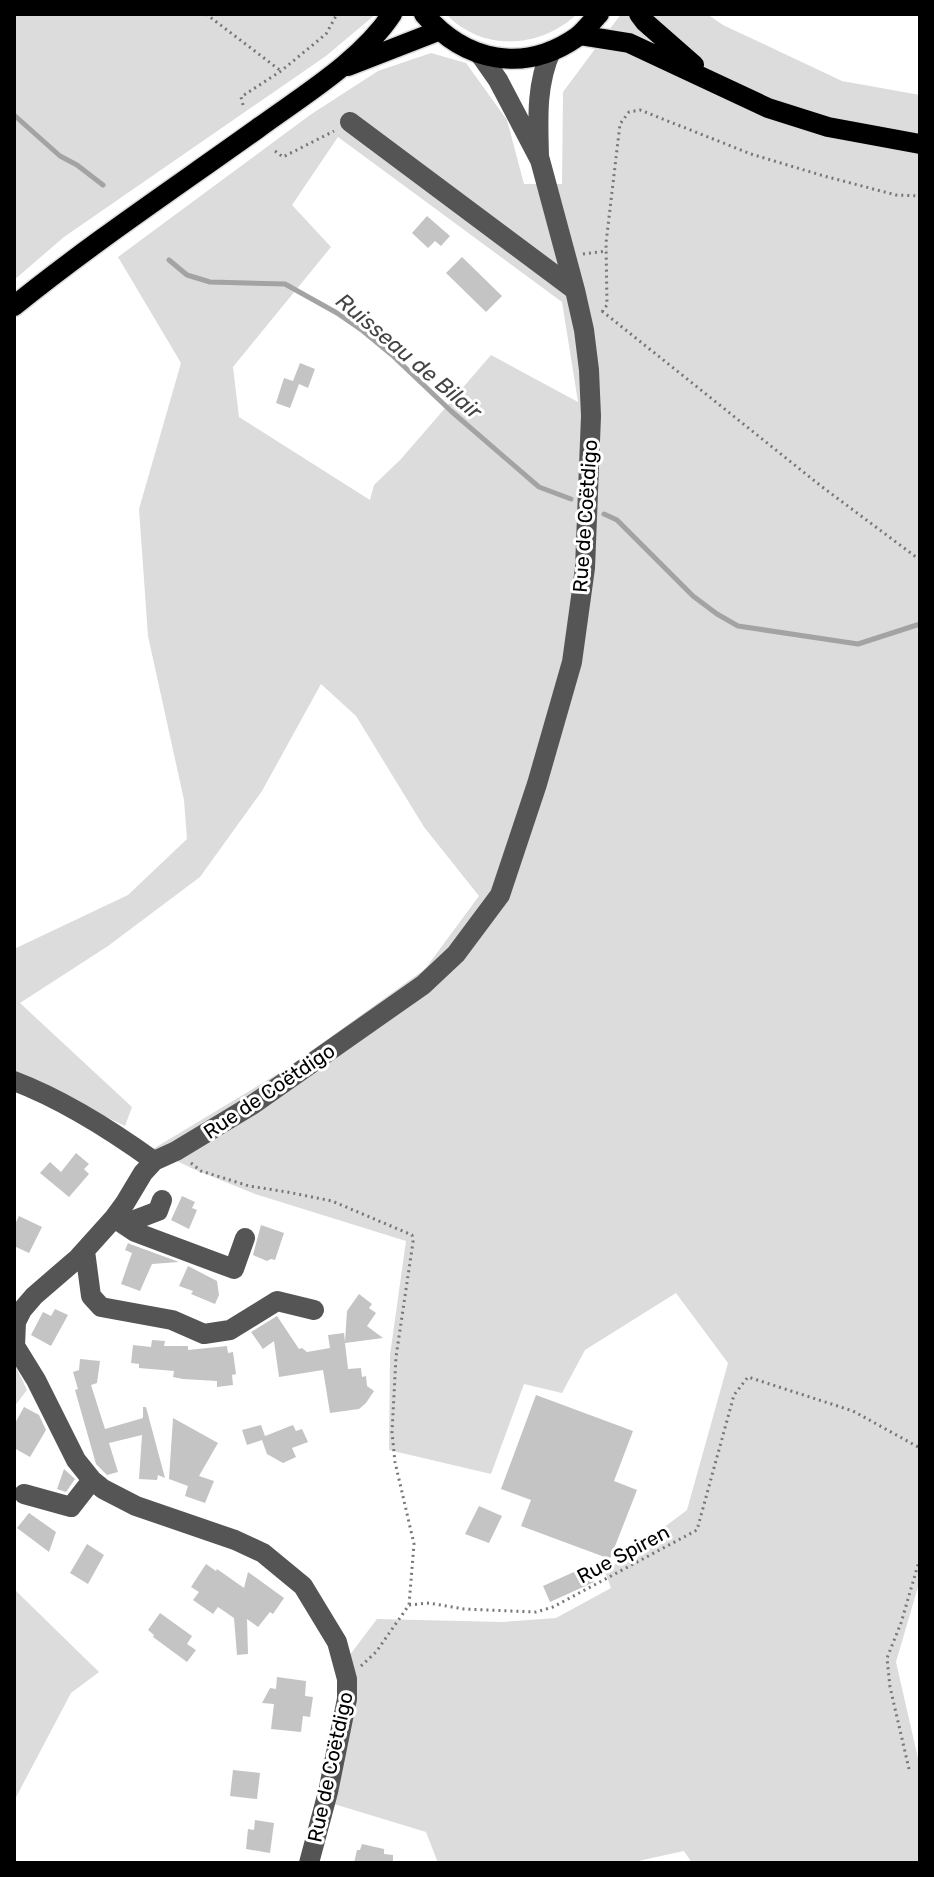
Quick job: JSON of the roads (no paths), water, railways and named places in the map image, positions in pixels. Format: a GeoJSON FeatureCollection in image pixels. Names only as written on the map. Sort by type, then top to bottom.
{"type":"FeatureCollection","features":[{"type":"Feature","properties":{"kind":"main road"},"geometry":{"type":"LineString","coordinates":[[14,306],[88,249],[340,69],[392,14]]}},
{"type":"Feature","properties":{"kind":"main road"},"geometry":{"type":"LineString","coordinates":[[424,14],[438,31],[463,47],[490,57],[520,58],[551,51],[579,35],[599,14]]}},
{"type":"Feature","properties":{"kind":"main road"},"geometry":{"type":"LineString","coordinates":[[639,14],[713,81]]}},
{"type":"Feature","properties":{"kind":"main road"},"geometry":{"type":"LineString","coordinates":[[340,69],[438,31]]}},
{"type":"Feature","properties":{"kind":"main road"},"geometry":{"type":"LineString","coordinates":[[579,35],[629,43],[768,108],[828,127],[920,144]]}},
{"type":"Feature","properties":{"kind":"street","name":"Rue de Coëtdigo"},"geometry":{"type":"LineString","coordinates":[[540,160],[538,102],[541,78],[551,51]]}},
{"type":"Feature","properties":{"kind":"street","name":"Rue de Coëtdigo"},"geometry":{"type":"LineString","coordinates":[[309,1863],[328,1792],[347,1699],[347,1679],[337,1642],[303,1586],[263,1553],[235,1540],[136,1506],[92,1480],[76,1460],[36,1380],[15,1346],[15,1321],[34,1296],[119,1221],[125,1203],[154,1161],[252,1105],[423,985],[456,954],[500,895],[537,784],[572,662],[585,568],[591,416],[589,370],[575,290],[540,160],[498,80],[479,53]]}},
{"type":"Feature","properties":{"kind":"street"},"geometry":{"type":"LineString","coordinates":[[350,122],[575,290]]}},
{"type":"Feature","properties":{"kind":"street"},"geometry":{"type":"LineString","coordinates":[[14,1081],[61,1102],[123,1138],[154,1161]]}},
{"type":"Feature","properties":{"kind":"street"},"geometry":{"type":"LineString","coordinates":[[119,1221],[158,1211],[162,1200]]}},
{"type":"Feature","properties":{"kind":"street"},"geometry":{"type":"LineString","coordinates":[[119,1221],[135,1232],[234,1269],[245,1238]]}},
{"type":"Feature","properties":{"kind":"street"},"geometry":{"type":"LineString","coordinates":[[85,1251],[91,1296],[101,1307],[172,1320],[204,1334],[230,1330],[277,1301],[314,1310]]}},
{"type":"Feature","properties":{"kind":"street"},"geometry":{"type":"LineString","coordinates":[[24,1494],[71,1507],[92,1480]]}},
{"type":"Feature","properties":{"kind":"waterway","name":"Ruisseau de Bilair"},"geometry":{"type":"LineString","coordinates":[[14,115],[60,156],[103,185]]}},
{"type":"Feature","properties":{"kind":"waterway","name":"Ruisseau de Bilair"},"geometry":{"type":"LineString","coordinates":[[169,260],[187,275],[210,282],[285,284],[337,313],[392,355],[539,487],[571,499]]}},
{"type":"Feature","properties":{"kind":"waterway","name":"Ruisseau de Bilair"},"geometry":{"type":"LineString","coordinates":[[604,514],[617,520],[693,596],[738,626],[858,644],[920,624]]}}]}
